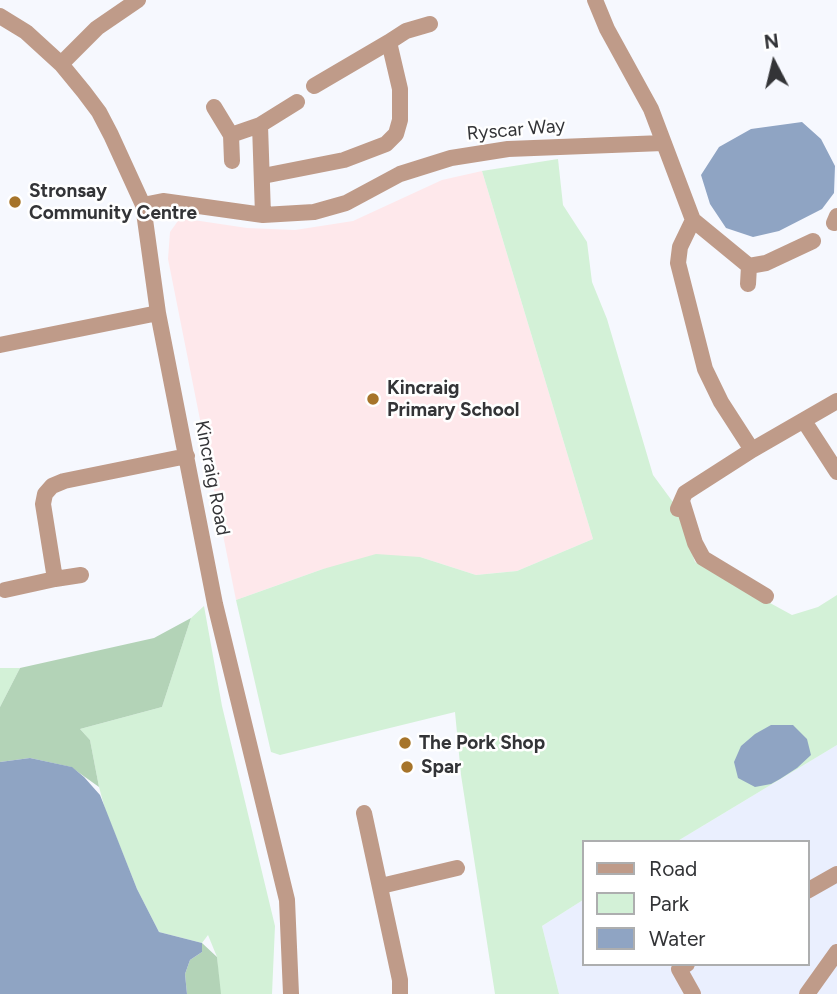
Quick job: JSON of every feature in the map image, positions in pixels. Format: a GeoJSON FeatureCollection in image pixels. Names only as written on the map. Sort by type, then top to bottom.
{"type":"FeatureCollection","features":[{"type":"Feature","properties":{"kind":"street"},"geometry":{"type":"LineString","coordinates":[[61,64],[97,28],[138,0]]}},
{"type":"Feature","properties":{"kind":"street"},"geometry":{"type":"LineString","coordinates":[[595,0],[607,29],[651,109],[693,220],[749,266],[766,263],[813,240]]}},
{"type":"Feature","properties":{"kind":"street","name":"Kincraig Road"},"geometry":{"type":"LineString","coordinates":[[0,16],[26,32],[61,64],[99,112],[143,205],[158,313],[215,604],[288,900],[291,994]]}},
{"type":"Feature","properties":{"kind":"street"},"geometry":{"type":"LineString","coordinates":[[314,86],[406,31],[430,24]]}},
{"type":"Feature","properties":{"kind":"street"},"geometry":{"type":"LineString","coordinates":[[263,176],[344,160],[386,145],[396,134],[400,120],[400,89],[389,42]]}},
{"type":"Feature","properties":{"kind":"street"},"geometry":{"type":"LineString","coordinates":[[231,135],[261,125],[298,102]]}},
{"type":"Feature","properties":{"kind":"street"},"geometry":{"type":"LineString","coordinates":[[215,107],[231,135],[232,162]]}},
{"type":"Feature","properties":{"kind":"street"},"geometry":{"type":"LineString","coordinates":[[261,125],[264,215]]}},
{"type":"Feature","properties":{"kind":"street","name":"Ryscar Way"},"geometry":{"type":"LineString","coordinates":[[143,205],[163,201],[264,215],[314,212],[346,203],[400,174],[451,158],[508,149],[663,144]]}},
{"type":"Feature","properties":{"kind":"street"},"geometry":{"type":"LineString","coordinates":[[693,220],[680,247],[678,263],[705,369],[752,450]]}},
{"type":"Feature","properties":{"kind":"street"},"geometry":{"type":"LineString","coordinates":[[748,284],[749,266]]}},
{"type":"Feature","properties":{"kind":"street"},"geometry":{"type":"LineString","coordinates":[[0,345],[158,313]]}},
{"type":"Feature","properties":{"kind":"street"},"geometry":{"type":"LineString","coordinates":[[766,596],[703,558],[695,543],[681,497],[752,450],[837,401]]}},
{"type":"Feature","properties":{"kind":"street"},"geometry":{"type":"LineString","coordinates":[[804,421],[837,472]]}},
{"type":"Feature","properties":{"kind":"street"},"geometry":{"type":"LineString","coordinates":[[55,579],[43,504],[52,486],[64,481],[187,456]]}},
{"type":"Feature","properties":{"kind":"street"},"geometry":{"type":"LineString","coordinates":[[5,590],[81,575]]}},
{"type":"Feature","properties":{"kind":"street"},"geometry":{"type":"LineString","coordinates":[[364,813],[400,980],[400,994]]}},
{"type":"Feature","properties":{"kind":"street"},"geometry":{"type":"LineString","coordinates":[[381,886],[457,868]]}},
{"type":"Feature","properties":{"kind":"street"},"geometry":{"type":"LineString","coordinates":[[809,890],[837,874]]}},
{"type":"Feature","properties":{"kind":"street"},"geometry":{"type":"LineString","coordinates":[[807,994],[837,952]]}},
{"type":"Feature","properties":{"kind":"street"},"geometry":{"type":"LineString","coordinates":[[685,966],[679,970],[693,994]]}},
{"type":"Feature","properties":{"kind":"shaded area","name":"Kincraig Primary School"},"geometry":{"type":"Polygon","coordinates":[[[482,171],[593,539],[517,571],[476,575],[420,557],[323,569],[236,600],[168,259],[170,232],[180,218],[247,228],[295,230],[353,221],[442,180],[482,171]]]}},
{"type":"Feature","properties":{"kind":"shaded area"},"geometry":{"type":"Polygon","coordinates":[[[837,745],[837,994],[559,994],[542,926],[582,901],[582,966],[809,966],[809,840],[679,840],[837,745]]]}},
{"type":"Feature","properties":{"kind":"green space"},"geometry":{"type":"Polygon","coordinates":[[[558,159],[563,205],[587,242],[592,282],[607,319],[653,475],[678,509],[695,562],[792,615],[818,607],[837,595],[837,745],[679,840],[582,840],[582,901],[542,926],[559,994],[495,994],[461,775],[455,712],[280,755],[271,752],[236,600],[323,569],[376,554],[420,557],[476,575],[517,571],[593,539],[482,171],[558,159]]]}},
{"type":"Feature","properties":{"kind":"green space"},"geometry":{"type":"Polygon","coordinates":[[[204,606],[222,706],[275,926],[272,994],[220,994],[217,957],[208,935],[202,943],[159,932],[137,889],[105,809],[90,740],[80,729],[162,707],[191,618],[204,606]]]}},
{"type":"Feature","properties":{"kind":"green space"},"geometry":{"type":"Polygon","coordinates":[[[191,618],[162,707],[80,729],[90,740],[99,787],[71,767],[30,758],[0,762],[0,707],[20,668],[154,638],[191,618]]]}},
{"type":"Feature","properties":{"kind":"green space"},"geometry":{"type":"Polygon","coordinates":[[[0,668],[20,668],[0,707],[0,668]]]}},
{"type":"Feature","properties":{"kind":"green space"},"geometry":{"type":"Polygon","coordinates":[[[202,943],[217,957],[221,994],[187,994],[185,974],[190,960],[202,952],[202,943]]]}},
{"type":"Feature","properties":{"kind":"water"},"geometry":{"type":"Polygon","coordinates":[[[802,122],[821,139],[835,166],[834,193],[822,209],[779,231],[753,237],[726,228],[710,204],[701,175],[719,147],[751,129],[802,122]]]}},
{"type":"Feature","properties":{"kind":"water"},"geometry":{"type":"Polygon","coordinates":[[[771,725],[793,725],[807,739],[811,755],[780,779],[755,787],[738,778],[734,762],[741,746],[771,725]]]}},
{"type":"Feature","properties":{"kind":"water"},"geometry":{"type":"Polygon","coordinates":[[[30,758],[72,767],[84,777],[100,795],[137,889],[159,932],[202,943],[202,952],[190,960],[185,974],[187,994],[0,994],[0,762],[30,758]]]}},
{"type":"Feature","properties":{"kind":"place","name":"Stronsay Community Centre"},"geometry":{"type":"Point","coordinates":[15,202]}},
{"type":"Feature","properties":{"kind":"place","name":"Kincraig Primary School"},"geometry":{"type":"Point","coordinates":[373,399]}},
{"type":"Feature","properties":{"kind":"place","name":"The Pork Shop"},"geometry":{"type":"Point","coordinates":[405,743]}},
{"type":"Feature","properties":{"kind":"place","name":"Spar"},"geometry":{"type":"Point","coordinates":[407,767]}}]}
